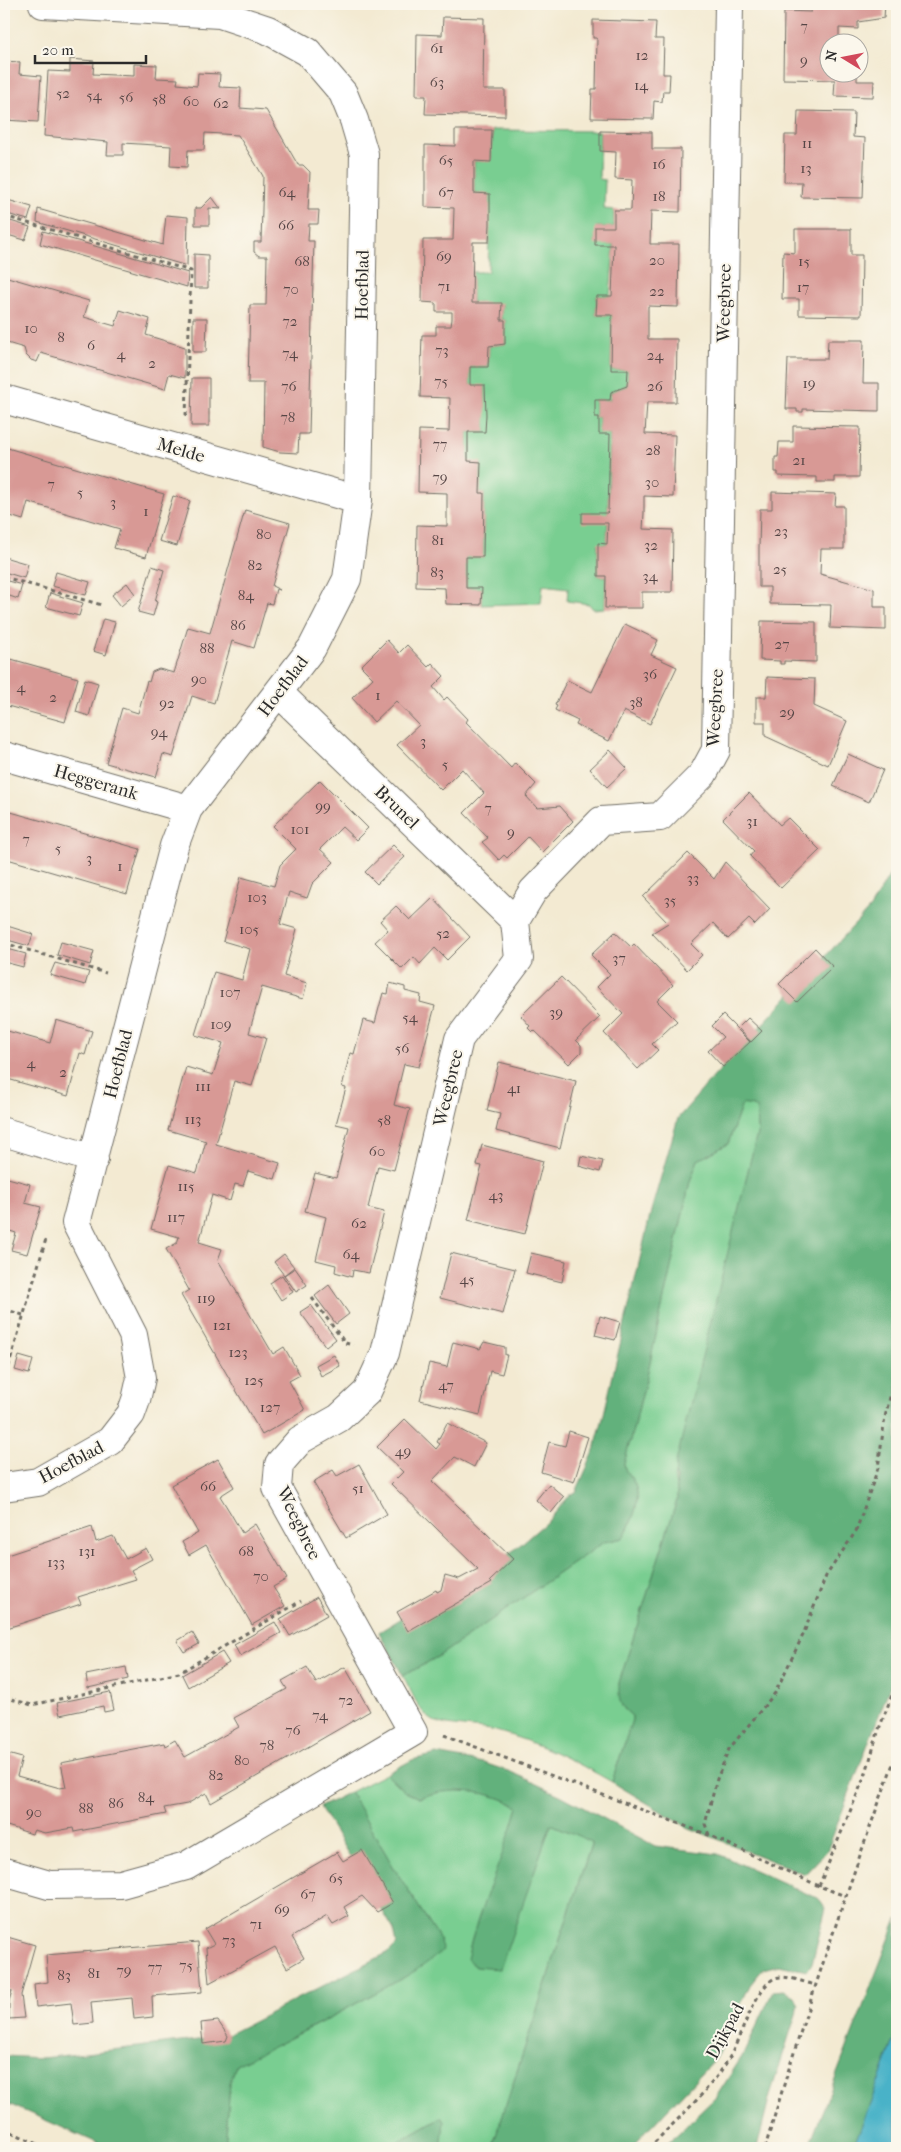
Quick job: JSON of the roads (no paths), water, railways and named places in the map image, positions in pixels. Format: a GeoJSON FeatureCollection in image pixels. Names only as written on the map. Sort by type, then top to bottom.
{"type":"FeatureCollection","features":[{"type":"Feature","properties":{"kind":"street","name":"Hoefblad"},"geometry":{"type":"LineString","coordinates":[[4,1487],[38,1482],[110,1441],[131,1414],[140,1378],[133,1335],[76,1223],[174,846],[188,809],[312,648],[347,579],[358,500],[364,154],[354,120],[343,93],[308,52],[268,30],[220,14],[43,4]]}},
{"type":"Feature","properties":{"kind":"street","name":"Weegbree"},"geometry":{"type":"LineString","coordinates":[[4,1872],[49,1885],[121,1884],[186,1866],[413,1732],[277,1488],[279,1464],[300,1440],[339,1418],[367,1392],[385,1353],[459,1039],[519,959],[515,922],[533,891],[600,821],[660,817],[703,774],[716,750],[729,4]]}},
{"type":"Feature","properties":{"kind":"street","name":"Melde"},"geometry":{"type":"LineString","coordinates":[[4,399],[184,452],[358,500]]}},
{"type":"Feature","properties":{"kind":"street","name":"Brunel"},"geometry":{"type":"LineString","coordinates":[[279,693],[515,922]]}},
{"type":"Feature","properties":{"kind":"street","name":"Heggerank"},"geometry":{"type":"LineString","coordinates":[[4,756],[188,809]]}},
{"type":"Feature","properties":{"kind":"street"},"geometry":{"type":"LineString","coordinates":[[4,1132],[94,1159]]}},
{"type":"Feature","properties":{"kind":"water"},"geometry":{"type":"Polygon","coordinates":[[[897,2033],[897,2148],[853,2148],[897,2033]]]}}]}
